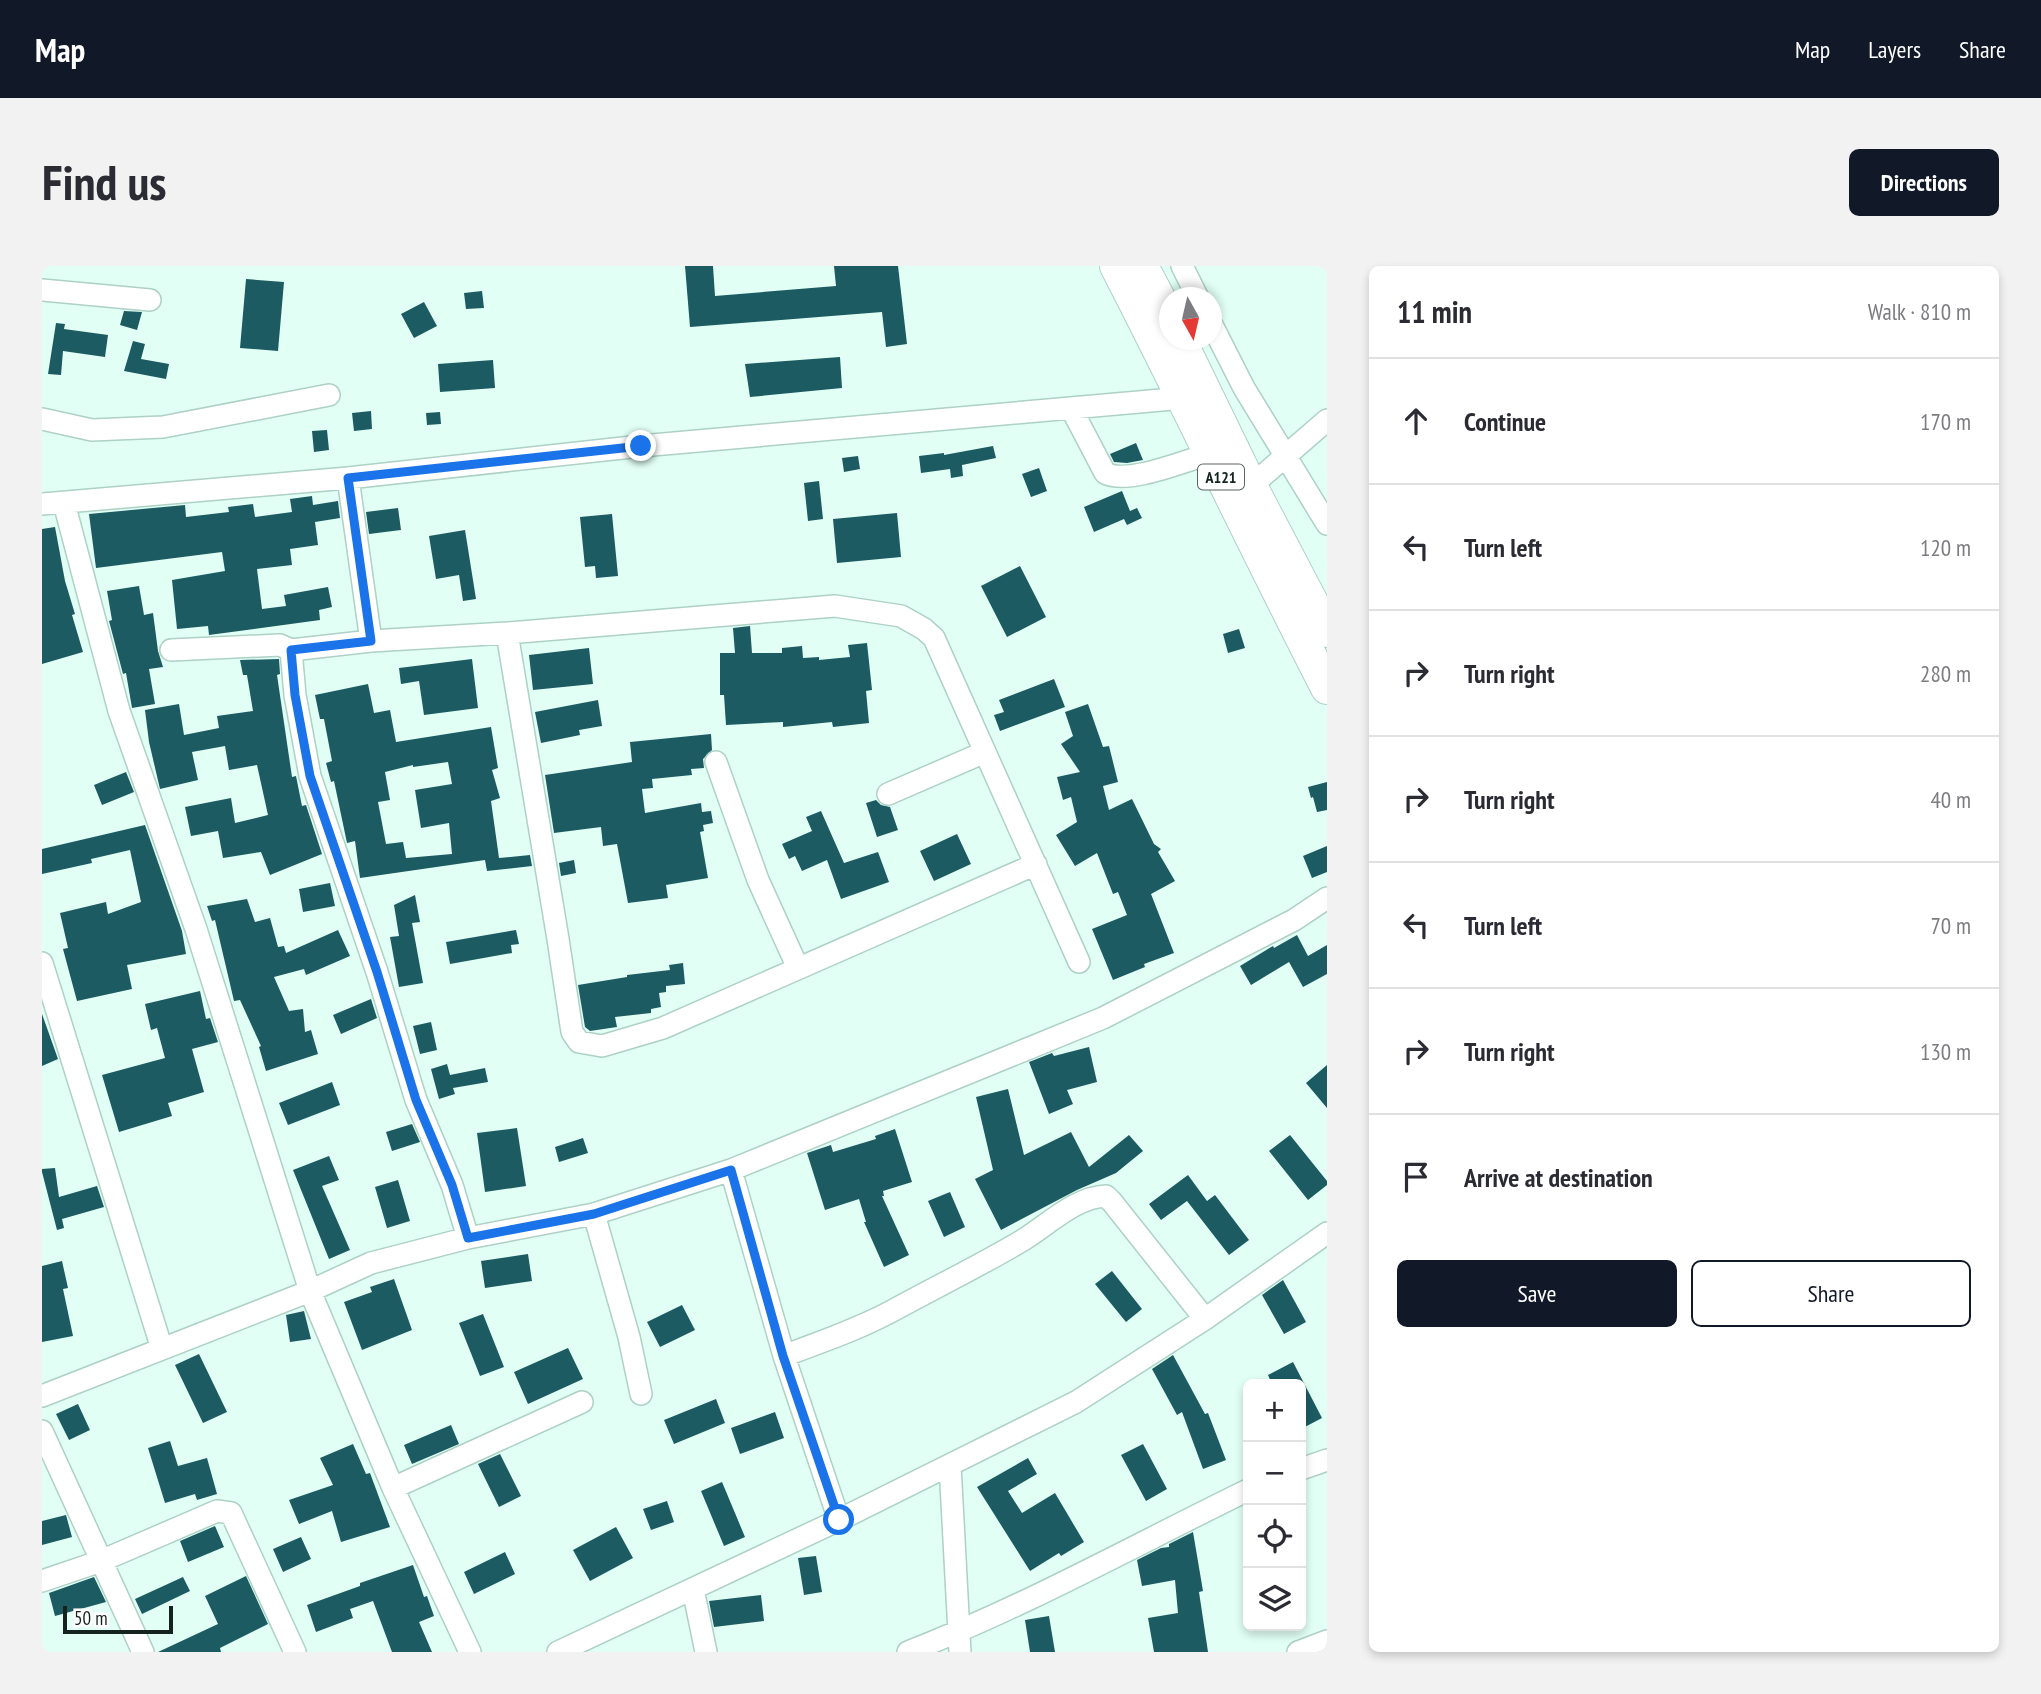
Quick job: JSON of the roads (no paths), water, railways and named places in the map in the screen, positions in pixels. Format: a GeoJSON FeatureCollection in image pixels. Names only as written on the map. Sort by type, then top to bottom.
{"type":"FeatureCollection","features":[{"type":"Feature","properties":{"kind":"highway","name":"A121"},"geometry":{"type":"LineString","coordinates":[[1116,266],[1184,398],[1274,587],[1324,673]]}},
{"type":"Feature","properties":{"kind":"highway"},"geometry":{"type":"LineString","coordinates":[[1142,266],[1159,298]]}},
{"type":"Feature","properties":{"kind":"highway","name":"A121"},"geometry":{"type":"LineString","coordinates":[[1185,350],[1251,486],[1327,631]]}},
{"type":"Feature","properties":{"kind":"street"},"geometry":{"type":"LineString","coordinates":[[1182,266],[1192,287]]}},
{"type":"Feature","properties":{"kind":"street"},"geometry":{"type":"LineString","coordinates":[[42,290],[150,300]]}},
{"type":"Feature","properties":{"kind":"street"},"geometry":{"type":"LineString","coordinates":[[1222,345],[1244,388],[1327,524]]}},
{"type":"Feature","properties":{"kind":"street"},"geometry":{"type":"LineString","coordinates":[[42,419],[92,430],[163,427],[330,395]]}},
{"type":"Feature","properties":{"kind":"street"},"geometry":{"type":"LineString","coordinates":[[42,504],[348,478],[641,446],[1184,398]]}},
{"type":"Feature","properties":{"kind":"street"},"geometry":{"type":"LineString","coordinates":[[1071,408],[1105,473],[1113,477],[1128,477],[1209,454]]}},
{"type":"Feature","properties":{"kind":"street"},"geometry":{"type":"LineString","coordinates":[[1251,486],[1327,420]]}},
{"type":"Feature","properties":{"kind":"street"},"geometry":{"type":"LineString","coordinates":[[348,478],[371,641]]}},
{"type":"Feature","properties":{"kind":"street"},"geometry":{"type":"LineString","coordinates":[[64,503],[119,711],[196,929],[310,1292],[393,1488],[470,1652]]}},
{"type":"Feature","properties":{"kind":"street"},"geometry":{"type":"LineString","coordinates":[[171,650],[280,645],[291,650],[371,641],[507,633],[835,606],[901,616],[934,638],[1079,962]]}},
{"type":"Feature","properties":{"kind":"street"},"geometry":{"type":"LineString","coordinates":[[507,633],[572,1032],[579,1042],[602,1046],[651,1032],[1036,864]]}},
{"type":"Feature","properties":{"kind":"street"},"geometry":{"type":"LineString","coordinates":[[291,650],[295,695],[310,776],[377,972],[416,1100],[452,1185],[468,1238]]}},
{"type":"Feature","properties":{"kind":"street"},"geometry":{"type":"LineString","coordinates":[[888,794],[985,752]]}},
{"type":"Feature","properties":{"kind":"street"},"geometry":{"type":"LineString","coordinates":[[716,762],[758,880],[798,968]]}},
{"type":"Feature","properties":{"kind":"street"},"geometry":{"type":"LineString","coordinates":[[42,1396],[310,1292],[371,1264],[468,1238],[594,1214],[731,1170],[1103,1018],[1294,920],[1327,898]]}},
{"type":"Feature","properties":{"kind":"street"},"geometry":{"type":"LineString","coordinates":[[42,963],[162,1349]]}},
{"type":"Feature","properties":{"kind":"street"},"geometry":{"type":"LineString","coordinates":[[731,1170],[783,1356],[839,1520]]}},
{"type":"Feature","properties":{"kind":"street"},"geometry":{"type":"LineString","coordinates":[[783,1356],[881,1317],[1019,1242],[1094,1196],[1106,1196],[1112,1202],[1205,1319]]}},
{"type":"Feature","properties":{"kind":"street"},"geometry":{"type":"LineString","coordinates":[[594,1214],[629,1337],[641,1394]]}},
{"type":"Feature","properties":{"kind":"street"},"geometry":{"type":"LineString","coordinates":[[558,1652],[839,1520],[1076,1402],[1205,1319],[1327,1233]]}},
{"type":"Feature","properties":{"kind":"street"},"geometry":{"type":"LineString","coordinates":[[393,1488],[582,1402]]}},
{"type":"Feature","properties":{"kind":"street"},"geometry":{"type":"LineString","coordinates":[[42,1431],[143,1652]]}},
{"type":"Feature","properties":{"kind":"street"},"geometry":{"type":"LineString","coordinates":[[1306,1467],[1327,1460]]}},
{"type":"Feature","properties":{"kind":"street"},"geometry":{"type":"LineString","coordinates":[[950,1465],[959,1642]]}},
{"type":"Feature","properties":{"kind":"street"},"geometry":{"type":"LineString","coordinates":[[908,1652],[959,1642],[1136,1545],[1243,1492]]}},
{"type":"Feature","properties":{"kind":"street"},"geometry":{"type":"LineString","coordinates":[[42,1581],[101,1561],[217,1511],[231,1513],[295,1652]]}},
{"type":"Feature","properties":{"kind":"street"},"geometry":{"type":"LineString","coordinates":[[693,1589],[706,1652]]}},
{"type":"Feature","properties":{"kind":"street"},"geometry":{"type":"LineString","coordinates":[[1298,1652],[1327,1641]]}}]}
